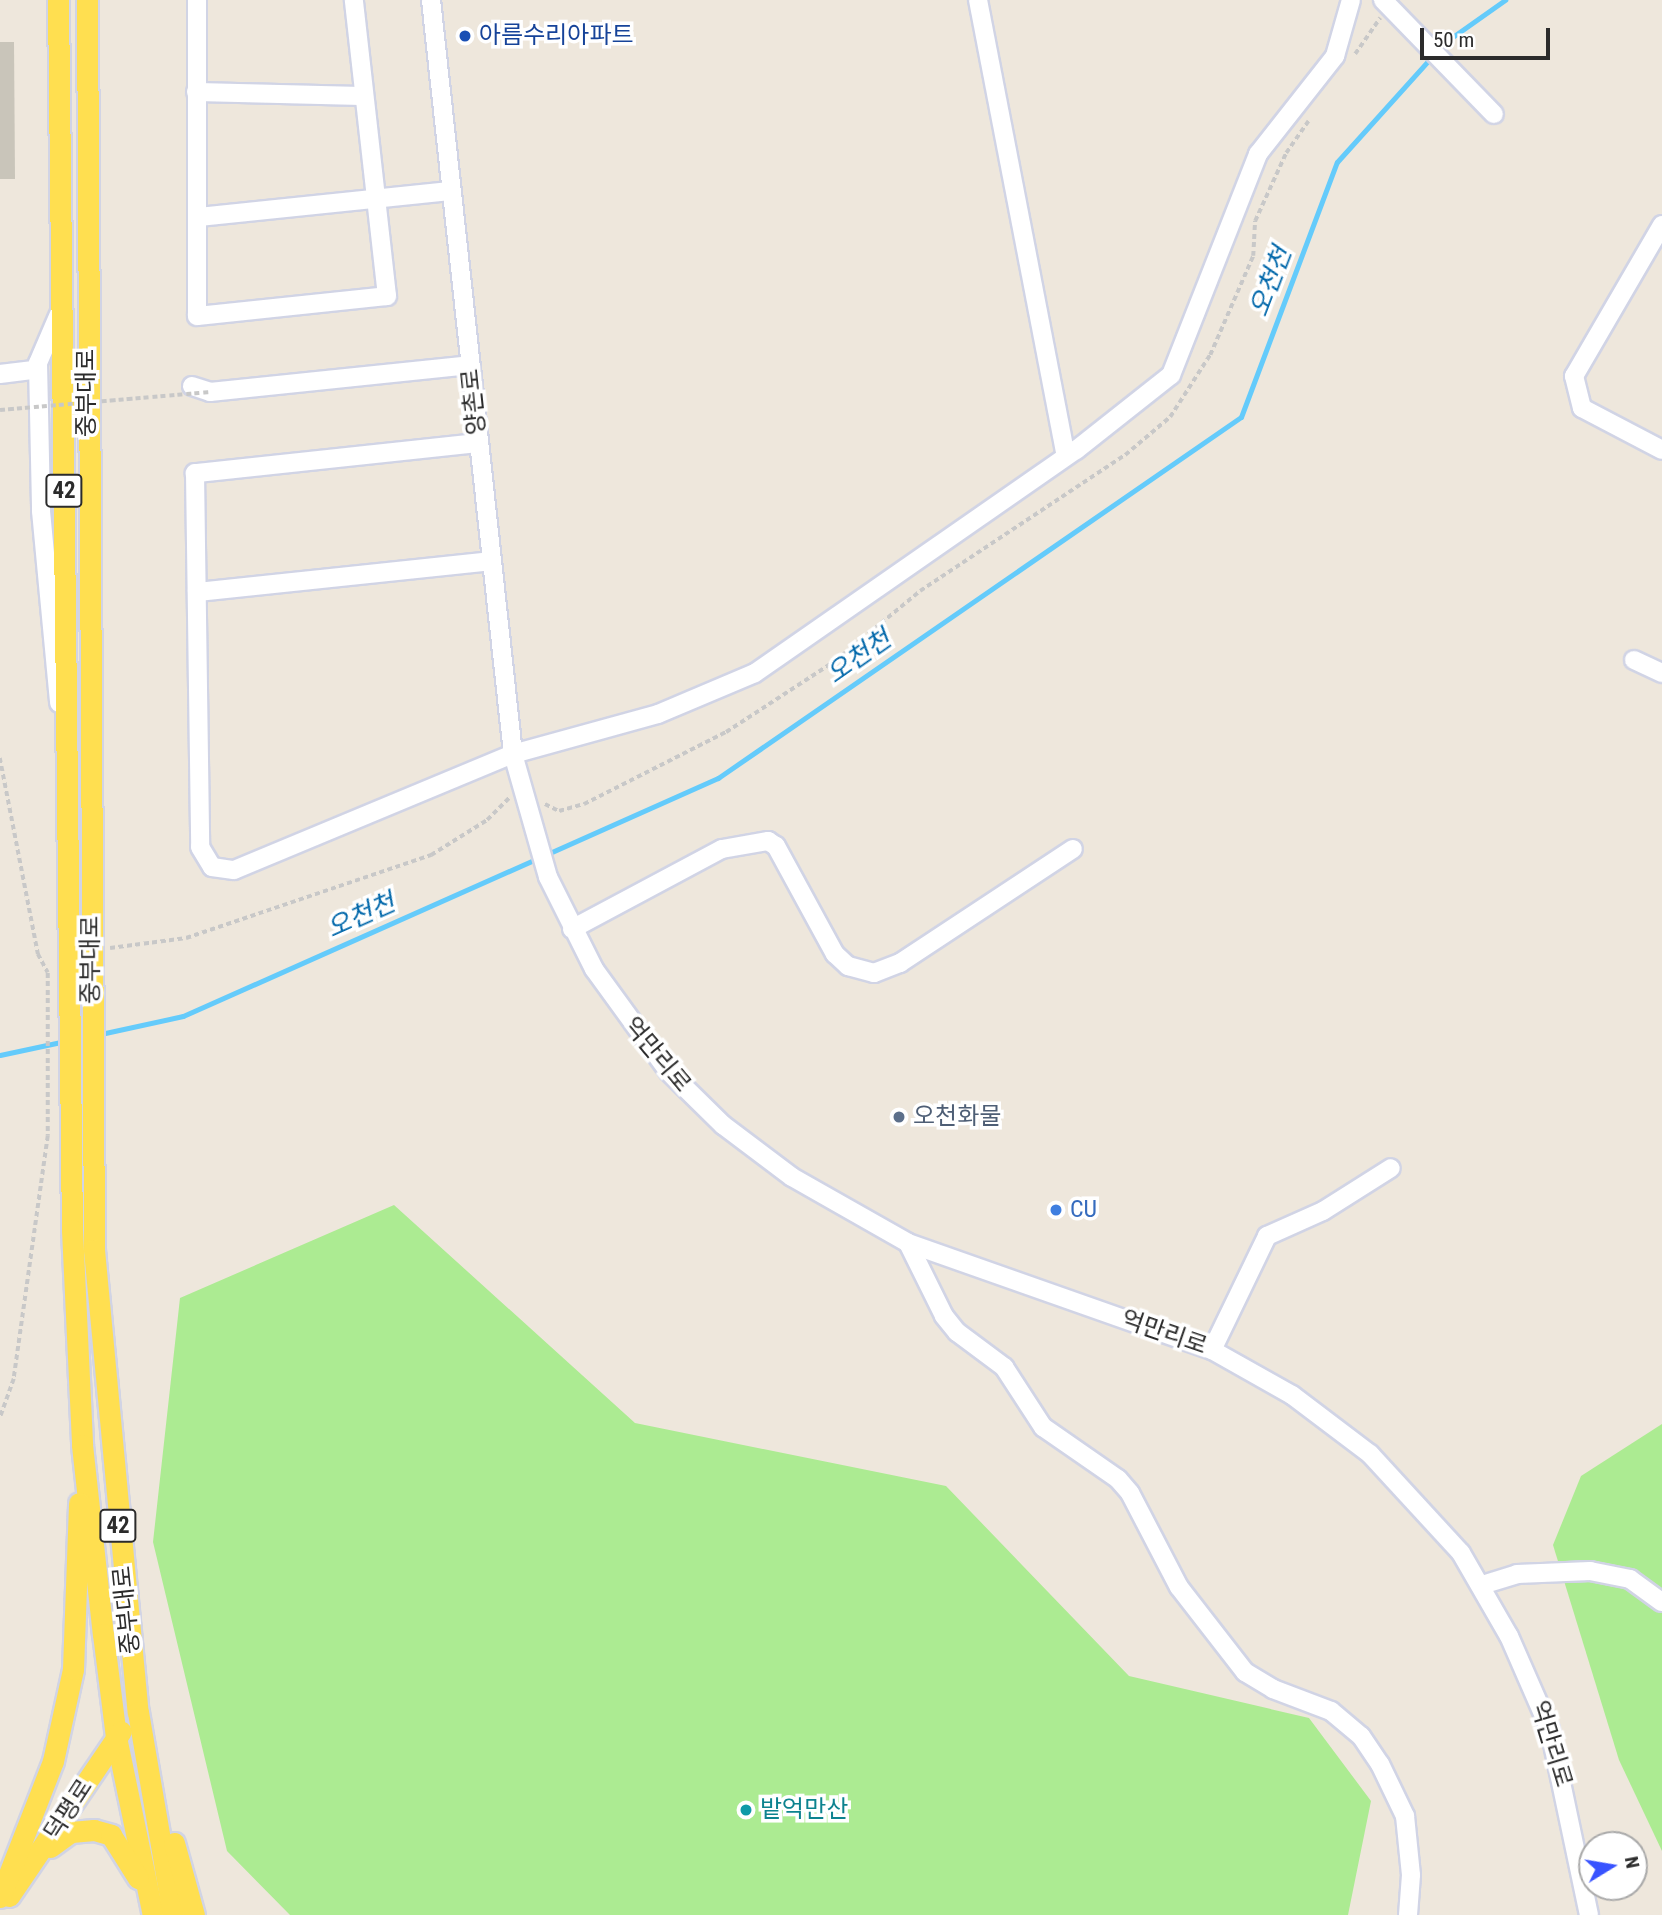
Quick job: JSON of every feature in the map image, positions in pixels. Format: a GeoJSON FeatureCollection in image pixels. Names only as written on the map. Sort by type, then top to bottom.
{"type":"FeatureCollection","features":[{"type":"Feature","properties":{"kind":"main road","name":"중부대로"},"geometry":{"type":"LineString","coordinates":[[58,0],[69,1148],[82,1445],[116,1737],[160,1914]]}},
{"type":"Feature","properties":{"kind":"main road","name":"중부대로"},"geometry":{"type":"LineString","coordinates":[[87,0],[94,1250],[131,1648],[160,1914]]}},
{"type":"Feature","properties":{"kind":"main road"},"geometry":{"type":"LineString","coordinates":[[0,1897],[52,1761],[73,1669],[82,1445]]}},
{"type":"Feature","properties":{"kind":"main road"},"geometry":{"type":"LineString","coordinates":[[131,1648],[194,1915]]}},
{"type":"Feature","properties":{"kind":"main road","name":"덕평로"},"geometry":{"type":"LineString","coordinates":[[0,1909],[116,1737],[138,1712]]}},
{"type":"Feature","properties":{"kind":"main road"},"geometry":{"type":"LineString","coordinates":[[39,1854],[71,1832],[94,1830],[111,1835],[130,1859],[160,1914]]}},
{"type":"Feature","properties":{"kind":"street"},"geometry":{"type":"LineString","coordinates":[[197,0],[197,316],[387,296],[354,0]]}},
{"type":"Feature","properties":{"kind":"street","name":"양촌로"},"geometry":{"type":"LineString","coordinates":[[431,0],[513,754],[523,798],[561,909]]}},
{"type":"Feature","properties":{"kind":"street"},"geometry":{"type":"LineString","coordinates":[[978,0],[1066,456]]}},
{"type":"Feature","properties":{"kind":"street"},"geometry":{"type":"LineString","coordinates":[[478,443],[195,473],[200,847],[212,867],[234,870],[513,754],[658,714],[755,673],[1066,456],[1171,375],[1258,154],[1335,56],[1351,0]]}},
{"type":"Feature","properties":{"kind":"street"},"geometry":{"type":"LineString","coordinates":[[1392,3],[1404,26],[1494,114]]}},
{"type":"Feature","properties":{"kind":"street"},"geometry":{"type":"LineString","coordinates":[[196,92],[363,96]]}},
{"type":"Feature","properties":{"kind":"street"},"geometry":{"type":"LineString","coordinates":[[198,217],[375,201],[451,191]]}},
{"type":"Feature","properties":{"kind":"street"},"geometry":{"type":"LineString","coordinates":[[1659,234],[1574,376],[1582,408],[1662,450]]}},
{"type":"Feature","properties":{"kind":"street"},"geometry":{"type":"LineString","coordinates":[[61,300],[56,326],[40,353],[38,369],[41,511],[51,647],[67,755]]}},
{"type":"Feature","properties":{"kind":"street"},"geometry":{"type":"LineString","coordinates":[[192,386],[210,392],[470,365]]}},
{"type":"Feature","properties":{"kind":"street"},"geometry":{"type":"LineString","coordinates":[[0,374],[38,369]]}},
{"type":"Feature","properties":{"kind":"street"},"geometry":{"type":"LineString","coordinates":[[197,592],[490,561]]}},
{"type":"Feature","properties":{"kind":"street"},"geometry":{"type":"LineString","coordinates":[[1634,660],[1662,673]]}},
{"type":"Feature","properties":{"kind":"street"},"geometry":{"type":"LineString","coordinates":[[572,929],[722,849],[768,841],[776,846],[835,954],[848,966],[874,973],[901,963],[1073,849]]}},
{"type":"Feature","properties":{"kind":"street","name":"억만리로"},"geometry":{"type":"LineString","coordinates":[[561,909],[619,1010],[692,1097],[781,1169],[908,1243],[1212,1350],[1292,1395],[1370,1454],[1435,1520],[1482,1585],[1550,1730],[1589,1915]]}},
{"type":"Feature","properties":{"kind":"street"},"geometry":{"type":"LineString","coordinates":[[1212,1350],[1267,1236],[1323,1212],[1391,1168]]}},
{"type":"Feature","properties":{"kind":"street"},"geometry":{"type":"LineString","coordinates":[[908,1243],[944,1316],[957,1332],[1004,1367],[1043,1427],[1118,1479],[1130,1493],[1179,1587],[1245,1672],[1273,1689],[1331,1711],[1361,1736],[1380,1764],[1405,1816],[1410,1854],[1408,1915]]}},
{"type":"Feature","properties":{"kind":"street"},"geometry":{"type":"LineString","coordinates":[[1482,1585],[1517,1574],[1590,1571],[1630,1579],[1662,1602]]}},
{"type":"Feature","properties":{"kind":"path"},"geometry":{"type":"LineString","coordinates":[[1351,60],[1370,27],[1392,3]]}},
{"type":"Feature","properties":{"kind":"path"},"geometry":{"type":"LineString","coordinates":[[91,960],[186,938],[430,855],[487,820],[506,799],[523,798],[559,811],[584,804],[726,732],[835,660],[930,583],[1125,455],[1170,417],[1210,355],[1253,256],[1255,221],[1286,153],[1316,109]]}},
{"type":"Feature","properties":{"kind":"path"},"geometry":{"type":"LineString","coordinates":[[0,410],[210,392]]}},
{"type":"Feature","properties":{"kind":"path"},"geometry":{"type":"LineString","coordinates":[[0,758],[38,954],[48,973],[48,1136],[14,1379],[0,1418]]}},
{"type":"Feature","properties":{"kind":"green space"},"geometry":{"type":"Polygon","coordinates":[[[394,1205],[635,1423],[946,1486],[1129,1676],[1309,1718],[1371,1801],[1348,1915],[290,1915],[227,1851],[153,1542],[180,1298],[394,1205]]]}},
{"type":"Feature","properties":{"kind":"green space"},"geometry":{"type":"Polygon","coordinates":[[[1662,1424],[1662,1851],[1619,1760],[1553,1545],[1581,1476],[1662,1424]]]}},
{"type":"Feature","properties":{"kind":"building"},"geometry":{"type":"Polygon","coordinates":[[[0,42],[14,42],[15,179],[0,179],[0,42]]]}},
{"type":"Feature","properties":{"kind":"waterway","name":"오천천"},"geometry":{"type":"LineString","coordinates":[[96,1035],[183,1016],[718,778],[1241,417],[1337,162],[1444,43],[1505,0]]}},
{"type":"Feature","properties":{"kind":"waterway","name":"오천천"},"geometry":{"type":"LineString","coordinates":[[0,1055],[66,1041]]}},
{"type":"Feature","properties":{"kind":"place","name":"아름수리아파트"},"geometry":{"type":"Point","coordinates":[465,36]}},
{"type":"Feature","properties":{"kind":"place","name":"오천화물"},"geometry":{"type":"Point","coordinates":[899,1117]}},
{"type":"Feature","properties":{"kind":"place","name":"CU"},"geometry":{"type":"Point","coordinates":[1056,1210]}},
{"type":"Feature","properties":{"kind":"place","name":"밭억만산"},"geometry":{"type":"Point","coordinates":[746,1810]}}]}
